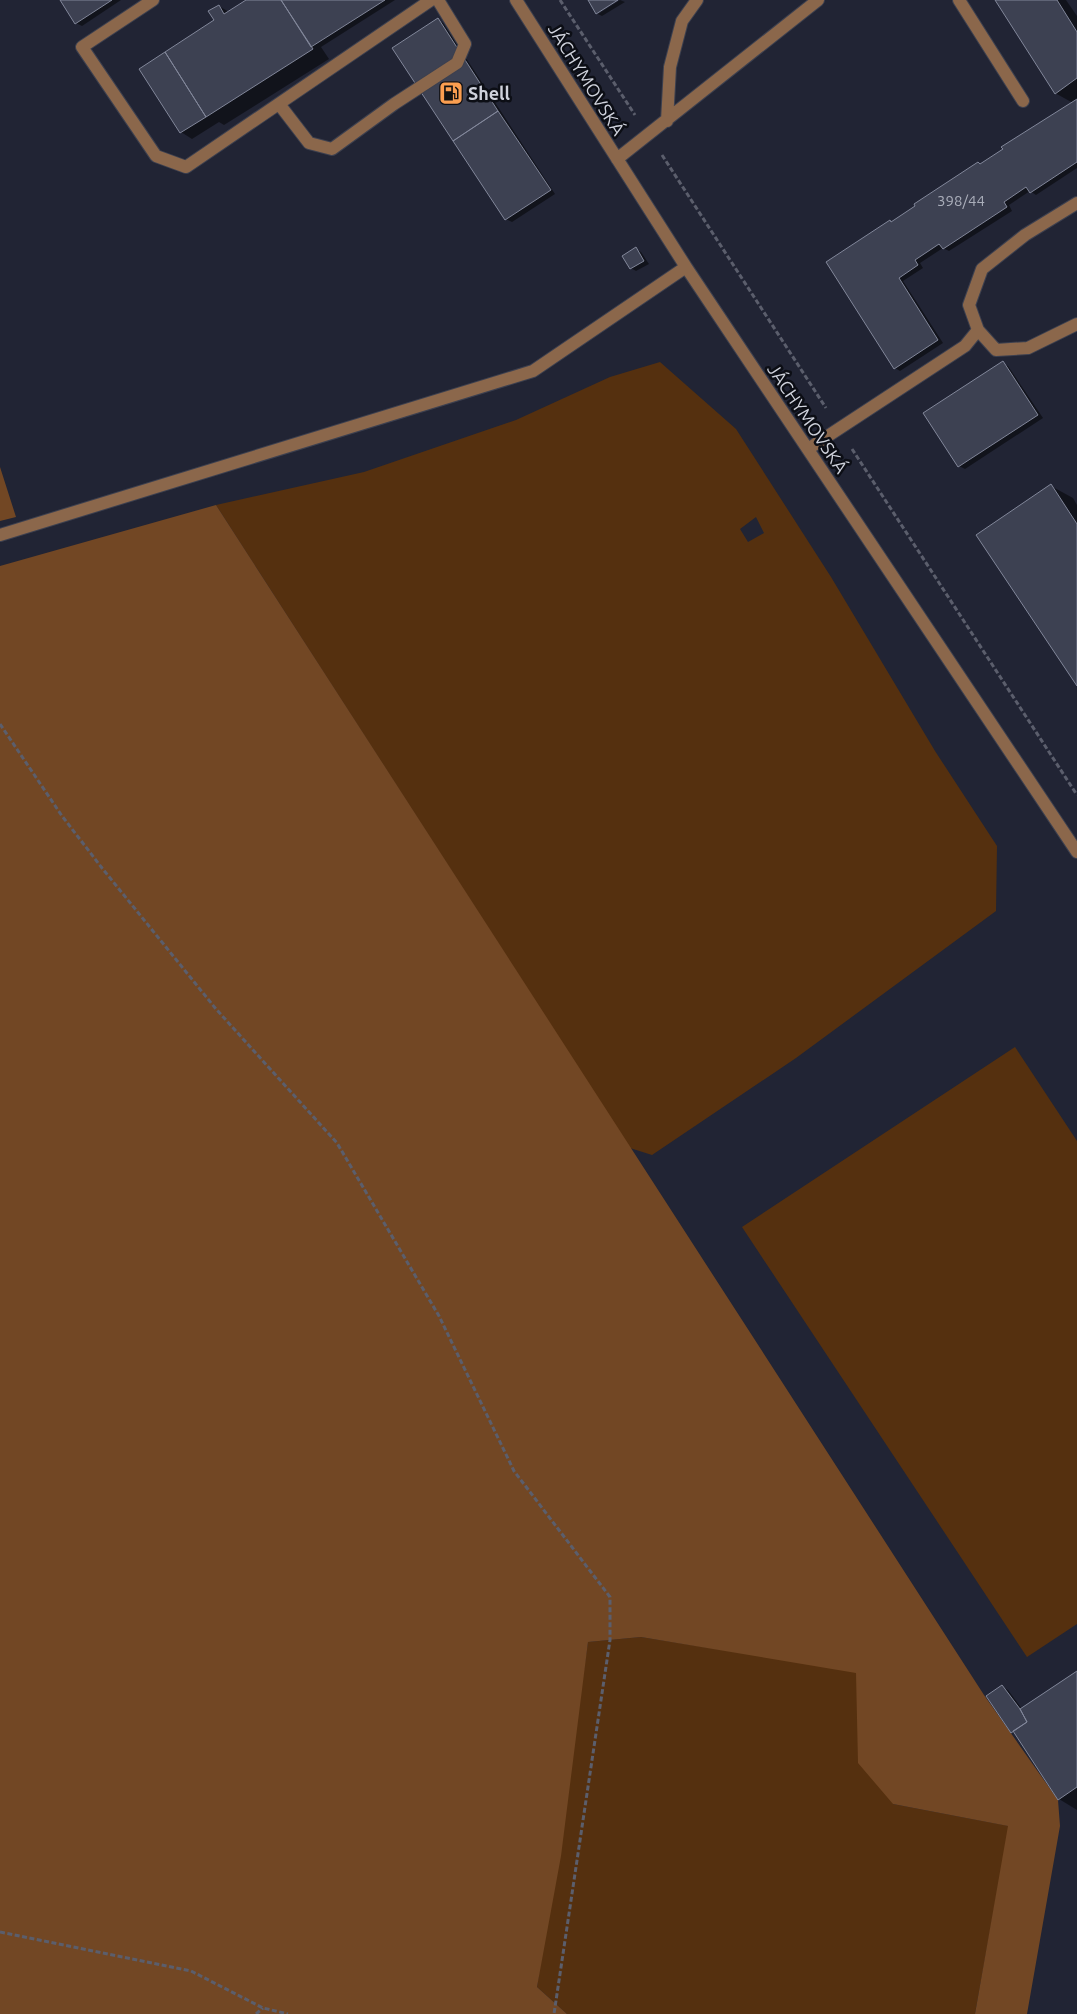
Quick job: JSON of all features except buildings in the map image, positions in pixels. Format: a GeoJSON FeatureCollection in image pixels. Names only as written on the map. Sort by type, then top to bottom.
{"type":"FeatureCollection","features":[{"type":"Feature","properties":{"kind":"street"},"geometry":{"type":"LineString","coordinates":[[153,0],[82,47],[156,156],[186,167],[431,0]]}},
{"type":"Feature","properties":{"kind":"street"},"geometry":{"type":"LineString","coordinates":[[279,104],[309,143],[332,149],[394,104],[457,63],[465,44],[438,0]]}},
{"type":"Feature","properties":{"kind":"street","name":"JÁCHYMOVSKÁ"},"geometry":{"type":"LineString","coordinates":[[516,0],[686,267],[1077,852]]}},
{"type":"Feature","properties":{"kind":"street"},"geometry":{"type":"LineString","coordinates":[[667,121],[670,68],[682,21],[697,0]]}},
{"type":"Feature","properties":{"kind":"street"},"geometry":{"type":"LineString","coordinates":[[617,159],[818,0]]}},
{"type":"Feature","properties":{"kind":"street"},"geometry":{"type":"LineString","coordinates":[[959,0],[1024,101]]}},
{"type":"Feature","properties":{"kind":"street"},"geometry":{"type":"LineString","coordinates":[[1077,203],[1025,235],[982,269],[969,304],[978,330],[996,350],[1028,348],[1077,324]]}},
{"type":"Feature","properties":{"kind":"street"},"geometry":{"type":"LineString","coordinates":[[0,535],[533,371],[686,267]]}},
{"type":"Feature","properties":{"kind":"street"},"geometry":{"type":"LineString","coordinates":[[808,449],[965,346],[978,330]]}},
{"type":"Feature","properties":{"kind":"path"},"geometry":{"type":"LineString","coordinates":[[560,0],[1077,795]]}},
{"type":"Feature","properties":{"kind":"path"},"geometry":{"type":"LineString","coordinates":[[0,724],[62,816],[108,876],[216,1009],[336,1143],[439,1316],[514,1470],[610,1597],[610,1640],[554,2014]]}},
{"type":"Feature","properties":{"kind":"path"},"geometry":{"type":"LineString","coordinates":[[0,1932],[191,1971],[263,2008],[288,2014]]}},
{"type":"Feature","properties":{"kind":"path"},"geometry":{"type":"LineString","coordinates":[[256,2014],[263,2008]]}},
{"type":"Feature","properties":{"kind":"shaded area"},"geometry":{"type":"Polygon","coordinates":[[[660,362],[736,429],[831,577],[935,751],[997,846],[996,911],[796,1058],[652,1155],[630,1148],[216,505],[364,472],[516,420],[610,377],[660,362]],[[756,517],[740,529],[748,542],[764,533],[756,517]]]}},
{"type":"Feature","properties":{"kind":"shaded area"},"geometry":{"type":"Polygon","coordinates":[[[0,467],[16,517],[0,521],[0,467]]]}},
{"type":"Feature","properties":{"kind":"shaded area"},"geometry":{"type":"Polygon","coordinates":[[[216,505],[984,1695],[1058,1800],[1060,1826],[1027,2014],[975,2014],[1008,1826],[893,1804],[858,1763],[856,1673],[641,1637],[588,1642],[561,1856],[537,1987],[567,2014],[0,2014],[0,566],[216,505]]]}},
{"type":"Feature","properties":{"kind":"shaded area"},"geometry":{"type":"Polygon","coordinates":[[[1015,1047],[1077,1141],[1077,1624],[1027,1657],[742,1227],[1015,1047]]]}},
{"type":"Feature","properties":{"kind":"shaded area"},"geometry":{"type":"Polygon","coordinates":[[[641,1637],[861,1672],[893,1804],[1009,1826],[975,2014],[567,2014],[537,1987],[588,1642],[641,1637]]]}},
{"type":"Feature","properties":{"kind":"place","name":"Shell"},"geometry":{"type":"Point","coordinates":[451,93]}}]}
